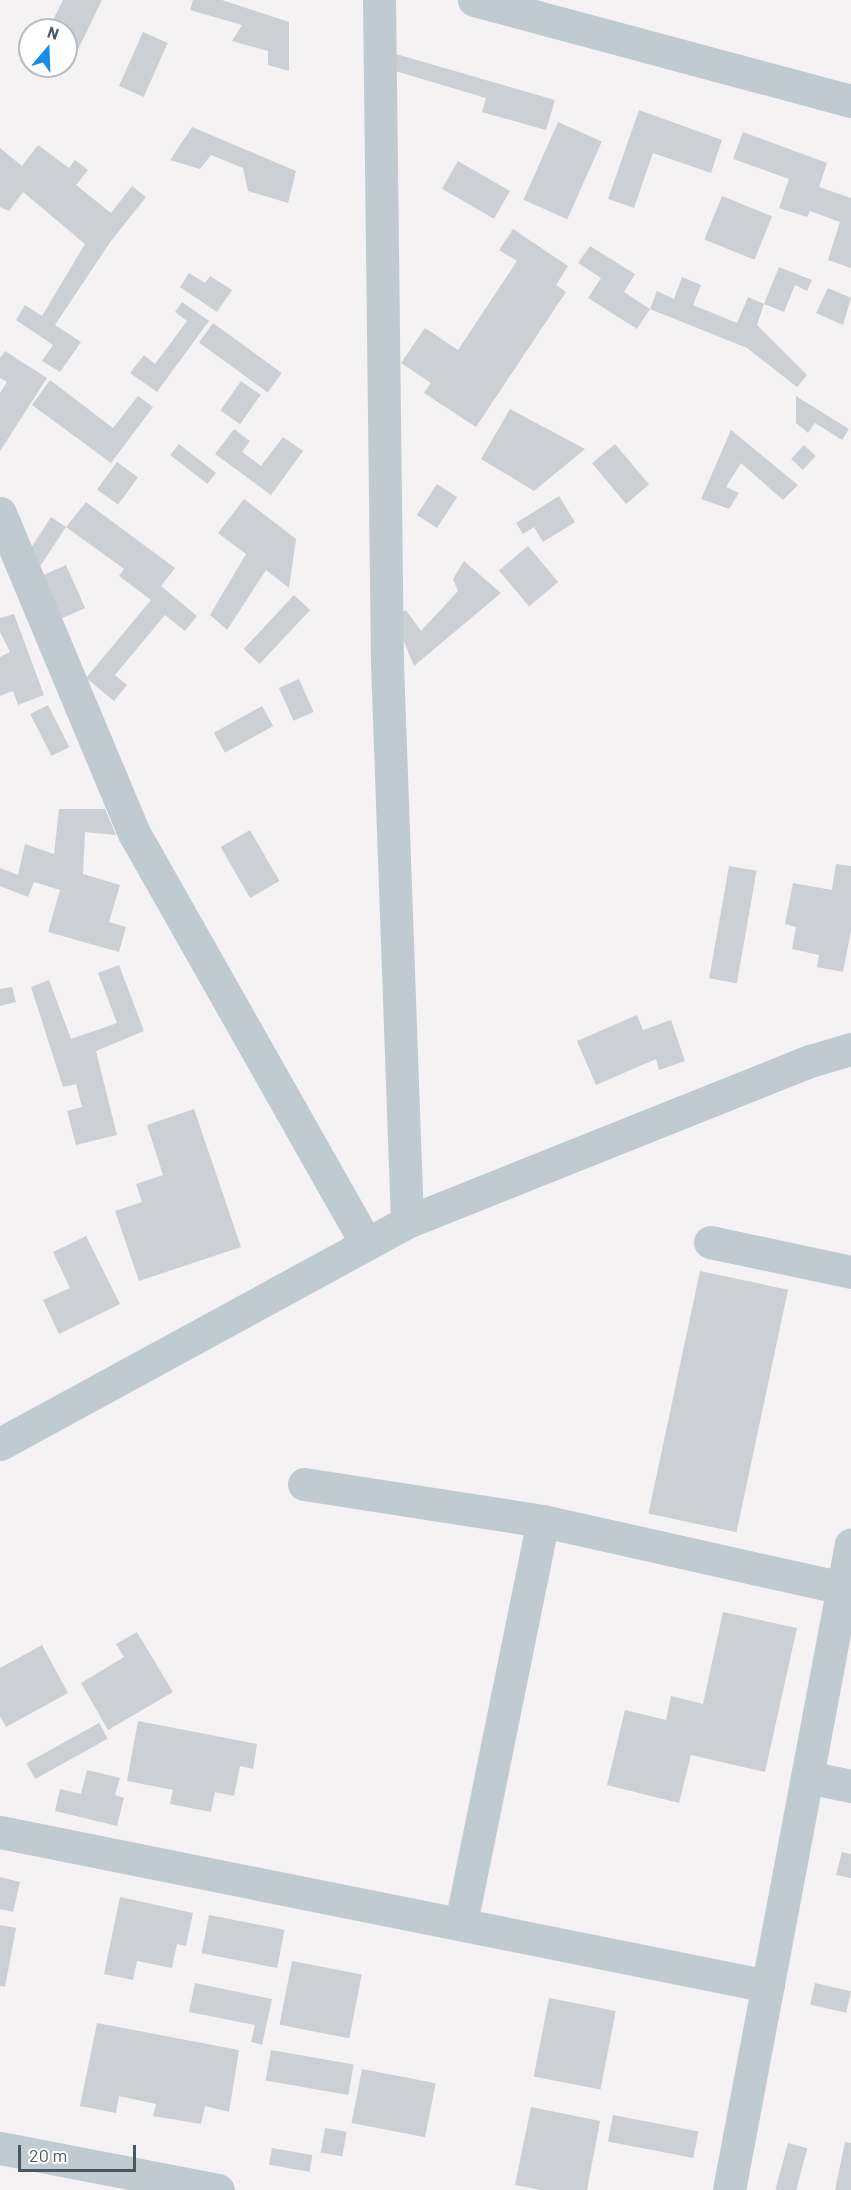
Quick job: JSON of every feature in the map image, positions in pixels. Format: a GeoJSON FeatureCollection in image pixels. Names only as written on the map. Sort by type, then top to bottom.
{"type":"FeatureCollection","features":[{"type":"Feature","properties":{"kind":"street"},"geometry":{"type":"LineString","coordinates":[[379,0],[387,663],[407,1222]]}},
{"type":"Feature","properties":{"kind":"street"},"geometry":{"type":"LineString","coordinates":[[474,0],[851,101]]}},
{"type":"Feature","properties":{"kind":"street"},"geometry":{"type":"LineString","coordinates":[[0,513],[134,833],[365,1242]]}},
{"type":"Feature","properties":{"kind":"street"},"geometry":{"type":"LineString","coordinates":[[0,1444],[365,1242],[407,1222],[810,1061],[851,1049]]}},
{"type":"Feature","properties":{"kind":"street"},"geometry":{"type":"LineString","coordinates":[[710,1242],[851,1272]]}},
{"type":"Feature","properties":{"kind":"street"},"geometry":{"type":"LineString","coordinates":[[304,1484],[543,1521],[843,1588]]}},
{"type":"Feature","properties":{"kind":"street"},"geometry":{"type":"LineString","coordinates":[[461,1923],[543,1521]]}},
{"type":"Feature","properties":{"kind":"street"},"geometry":{"type":"LineString","coordinates":[[729,2190],[851,1544]]}},
{"type":"Feature","properties":{"kind":"street"},"geometry":{"type":"LineString","coordinates":[[807,1777],[851,1786]]}},
{"type":"Feature","properties":{"kind":"street"},"geometry":{"type":"LineString","coordinates":[[0,1832],[768,1986]]}},
{"type":"Feature","properties":{"kind":"street"},"geometry":{"type":"LineString","coordinates":[[0,2148],[218,2190]]}},
{"type":"Feature","properties":{"kind":"building"},"geometry":{"type":"Polygon","coordinates":[[[63,0],[102,0],[78,50],[78,18],[54,18],[63,0]]]}},
{"type":"Feature","properties":{"kind":"building"},"geometry":{"type":"Polygon","coordinates":[[[193,0],[222,0],[289,22],[289,71],[268,65],[268,51],[232,41],[242,25],[190,10],[193,0]]]}},
{"type":"Feature","properties":{"kind":"building"},"geometry":{"type":"Polygon","coordinates":[[[143,32],[168,43],[144,97],[119,86],[143,32]]]}},
{"type":"Feature","properties":{"kind":"building"},"geometry":{"type":"Polygon","coordinates":[[[396,54],[555,100],[546,130],[482,112],[486,98],[392,70],[396,54]]]}},
{"type":"Feature","properties":{"kind":"building"},"geometry":{"type":"Polygon","coordinates":[[[639,110],[722,140],[711,173],[653,153],[634,208],[608,199],[639,110]]]}},
{"type":"Feature","properties":{"kind":"building"},"geometry":{"type":"Polygon","coordinates":[[[558,122],[602,142],[567,219],[523,200],[558,122]]]}},
{"type":"Feature","properties":{"kind":"building"},"geometry":{"type":"Polygon","coordinates":[[[192,127],[296,171],[288,203],[248,191],[243,168],[211,155],[200,169],[170,160],[192,127]]]}},
{"type":"Feature","properties":{"kind":"building"},"geometry":{"type":"Polygon","coordinates":[[[743,132],[827,163],[819,187],[851,198],[851,268],[828,260],[840,222],[810,211],[807,217],[779,208],[789,179],[733,159],[743,132]]]}},
{"type":"Feature","properties":{"kind":"building"},"geometry":{"type":"Polygon","coordinates":[[[38,145],[69,168],[75,160],[88,170],[76,185],[111,213],[132,186],[146,197],[111,241],[55,325],[81,342],[60,372],[42,361],[53,345],[16,320],[25,305],[42,316],[85,244],[23,192],[9,211],[0,207],[0,148],[22,166],[38,145]]]}},
{"type":"Feature","properties":{"kind":"building"},"geometry":{"type":"Polygon","coordinates":[[[458,161],[510,191],[494,219],[442,189],[458,161]]]}},
{"type":"Feature","properties":{"kind":"building"},"geometry":{"type":"Polygon","coordinates":[[[722,196],[772,216],[754,260],[704,240],[722,196]]]}},
{"type":"Feature","properties":{"kind":"building"},"geometry":{"type":"Polygon","coordinates":[[[513,229],[568,266],[556,285],[566,292],[476,427],[424,393],[431,383],[401,363],[425,328],[458,350],[517,261],[499,250],[513,229]]]}},
{"type":"Feature","properties":{"kind":"building"},"geometry":{"type":"Polygon","coordinates":[[[590,246],[635,274],[624,292],[650,309],[637,329],[588,298],[601,278],[578,263],[590,246]]]}},
{"type":"Feature","properties":{"kind":"building"},"geometry":{"type":"Polygon","coordinates":[[[779,267],[812,280],[807,291],[795,285],[784,312],[764,304],[779,267]]]}},
{"type":"Feature","properties":{"kind":"building"},"geometry":{"type":"Polygon","coordinates":[[[189,273],[205,283],[210,276],[232,290],[217,312],[180,287],[189,273]]]}},
{"type":"Feature","properties":{"kind":"building"},"geometry":{"type":"Polygon","coordinates":[[[682,277],[701,285],[693,305],[737,323],[748,297],[764,304],[757,325],[807,375],[797,387],[747,348],[650,309],[657,291],[674,299],[682,277]]]}},
{"type":"Feature","properties":{"kind":"building"},"geometry":{"type":"Polygon","coordinates":[[[828,288],[851,298],[843,325],[816,313],[828,288]]]}},
{"type":"Feature","properties":{"kind":"building"},"geometry":{"type":"Polygon","coordinates":[[[182,302],[209,321],[157,392],[130,373],[144,355],[155,364],[187,321],[175,312],[182,302]]]}},
{"type":"Feature","properties":{"kind":"building"},"geometry":{"type":"Polygon","coordinates":[[[213,323],[282,373],[268,392],[199,342],[213,323]]]}},
{"type":"Feature","properties":{"kind":"building"},"geometry":{"type":"Polygon","coordinates":[[[5,351],[47,378],[0,451],[0,393],[7,382],[0,378],[0,358],[5,351]]]}},
{"type":"Feature","properties":{"kind":"building"},"geometry":{"type":"Polygon","coordinates":[[[50,380],[113,428],[138,396],[153,407],[111,463],[32,405],[50,380]]]}},
{"type":"Feature","properties":{"kind":"building"},"geometry":{"type":"Polygon","coordinates":[[[241,381],[261,395],[240,424],[220,410],[241,381]]]}},
{"type":"Feature","properties":{"kind":"building"},"geometry":{"type":"Polygon","coordinates":[[[796,396],[849,429],[842,440],[815,423],[808,433],[796,423],[796,396]]]}},
{"type":"Feature","properties":{"kind":"building"},"geometry":{"type":"Polygon","coordinates":[[[510,409],[585,449],[534,491],[481,459],[510,409]]]}},
{"type":"Feature","properties":{"kind":"building"},"geometry":{"type":"Polygon","coordinates":[[[234,429],[250,441],[242,452],[261,466],[283,437],[303,451],[271,495],[215,454],[234,429]]]}},
{"type":"Feature","properties":{"kind":"building"},"geometry":{"type":"Polygon","coordinates":[[[731,430],[798,485],[783,500],[741,463],[726,487],[739,493],[729,509],[701,499],[731,430]]]}},
{"type":"Feature","properties":{"kind":"building"},"geometry":{"type":"Polygon","coordinates":[[[179,444],[216,473],[207,484],[170,455],[179,444]]]}},
{"type":"Feature","properties":{"kind":"building"},"geometry":{"type":"Polygon","coordinates":[[[615,444],[649,485],[626,504],[592,463],[615,444]]]}},
{"type":"Feature","properties":{"kind":"building"},"geometry":{"type":"Polygon","coordinates":[[[804,445],[816,456],[803,470],[791,459],[804,445]]]}},
{"type":"Feature","properties":{"kind":"building"},"geometry":{"type":"Polygon","coordinates":[[[117,462],[138,477],[118,505],[97,490],[117,462]]]}},
{"type":"Feature","properties":{"kind":"building"},"geometry":{"type":"Polygon","coordinates":[[[437,484],[457,497],[437,528],[417,515],[437,484]]]}},
{"type":"Feature","properties":{"kind":"building"},"geometry":{"type":"Polygon","coordinates":[[[559,496],[575,522],[543,542],[534,527],[523,534],[516,523],[559,496]]]}},
{"type":"Feature","properties":{"kind":"building"},"geometry":{"type":"Polygon","coordinates":[[[244,499],[296,539],[289,588],[266,570],[227,630],[210,615],[246,554],[218,533],[244,499]]]}},
{"type":"Feature","properties":{"kind":"building"},"geometry":{"type":"Polygon","coordinates":[[[86,502],[175,568],[161,586],[197,616],[185,631],[165,615],[115,675],[127,685],[114,701],[86,678],[151,600],[119,576],[124,569],[66,527],[86,502]]]}},
{"type":"Feature","properties":{"kind":"building"},"geometry":{"type":"Polygon","coordinates":[[[51,517],[66,527],[39,568],[31,548],[51,517]]]}},
{"type":"Feature","properties":{"kind":"building"},"geometry":{"type":"Polygon","coordinates":[[[528,546],[558,582],[529,606],[499,570],[528,546]]]}},
{"type":"Feature","properties":{"kind":"building"},"geometry":{"type":"Polygon","coordinates":[[[464,561],[501,593],[414,666],[394,617],[406,610],[421,631],[458,591],[453,579],[464,561]]]}},
{"type":"Feature","properties":{"kind":"building"},"geometry":{"type":"Polygon","coordinates":[[[66,565],[85,608],[58,620],[39,577],[66,565]]]}},
{"type":"Feature","properties":{"kind":"building"},"geometry":{"type":"Polygon","coordinates":[[[294,595],[310,610],[260,664],[244,649],[294,595]]]}},
{"type":"Feature","properties":{"kind":"building"},"geometry":{"type":"Polygon","coordinates":[[[14,614],[44,695],[18,705],[13,691],[0,696],[0,657],[10,652],[0,632],[0,618],[14,614]]]}},
{"type":"Feature","properties":{"kind":"building"},"geometry":{"type":"Polygon","coordinates":[[[299,679],[314,712],[294,721],[279,688],[299,679]]]}},
{"type":"Feature","properties":{"kind":"building"},"geometry":{"type":"Polygon","coordinates":[[[48,705],[69,747],[52,756],[30,714],[48,705]]]}},
{"type":"Feature","properties":{"kind":"building"},"geometry":{"type":"Polygon","coordinates":[[[262,706],[273,726],[225,753],[214,733],[262,706]]]}},
{"type":"Feature","properties":{"kind":"building"},"geometry":{"type":"Polygon","coordinates":[[[59,809],[105,809],[116,835],[85,832],[83,874],[120,885],[109,922],[126,927],[119,952],[48,932],[60,890],[34,882],[28,897],[0,886],[0,868],[18,875],[25,844],[54,854],[59,809]]]}},
{"type":"Feature","properties":{"kind":"building"},"geometry":{"type":"Polygon","coordinates":[[[250,830],[280,881],[250,898],[221,847],[250,830]]]}},
{"type":"Feature","properties":{"kind":"building"},"geometry":{"type":"Polygon","coordinates":[[[836,864],[851,866],[851,931],[843,972],[817,967],[819,955],[792,949],[796,927],[785,924],[793,883],[832,890],[836,864]]]}},
{"type":"Feature","properties":{"kind":"building"},"geometry":{"type":"Polygon","coordinates":[[[729,866],[757,871],[737,983],[709,978],[729,866]]]}},
{"type":"Feature","properties":{"kind":"building"},"geometry":{"type":"Polygon","coordinates":[[[119,965],[144,1031],[96,1051],[117,1135],[76,1145],[67,1111],[82,1107],[76,1084],[63,1087],[31,987],[49,980],[71,1039],[117,1023],[98,973],[119,965]]]}},
{"type":"Feature","properties":{"kind":"building"},"geometry":{"type":"Polygon","coordinates":[[[12,987],[16,1002],[0,1006],[0,989],[12,987]]]}},
{"type":"Feature","properties":{"kind":"building"},"geometry":{"type":"Polygon","coordinates":[[[637,1015],[643,1030],[671,1020],[685,1061],[659,1070],[656,1059],[596,1085],[577,1041],[637,1015]]]}},
{"type":"Feature","properties":{"kind":"building"},"geometry":{"type":"Polygon","coordinates":[[[194,1109],[241,1247],[139,1281],[115,1211],[142,1202],[136,1184],[163,1175],[147,1125],[194,1109]]]}},
{"type":"Feature","properties":{"kind":"building"},"geometry":{"type":"Polygon","coordinates":[[[86,1236],[120,1304],[59,1334],[43,1300],[70,1288],[53,1252],[86,1236]]]}},
{"type":"Feature","properties":{"kind":"building"},"geometry":{"type":"Polygon","coordinates":[[[700,1271],[788,1290],[736,1532],[648,1514],[700,1271]]]}},
{"type":"Feature","properties":{"kind":"building"},"geometry":{"type":"Polygon","coordinates":[[[723,1612],[797,1628],[765,1772],[691,1755],[679,1803],[607,1785],[625,1710],[666,1720],[671,1696],[703,1704],[723,1612]]]}},
{"type":"Feature","properties":{"kind":"building"},"geometry":{"type":"Polygon","coordinates":[[[137,1632],[173,1692],[108,1730],[81,1683],[124,1657],[116,1644],[137,1632]]]}},
{"type":"Feature","properties":{"kind":"building"},"geometry":{"type":"Polygon","coordinates":[[[42,1645],[68,1693],[6,1727],[0,1716],[0,1668],[42,1645]]]}},
{"type":"Feature","properties":{"kind":"building"},"geometry":{"type":"Polygon","coordinates":[[[138,1721],[257,1744],[253,1769],[240,1766],[234,1796],[215,1792],[211,1812],[170,1804],[173,1790],[127,1781],[138,1721]]]}},
{"type":"Feature","properties":{"kind":"building"},"geometry":{"type":"Polygon","coordinates":[[[99,1723],[108,1739],[35,1779],[26,1763],[99,1723]]]}},
{"type":"Feature","properties":{"kind":"building"},"geometry":{"type":"Polygon","coordinates":[[[87,1770],[120,1778],[115,1795],[124,1798],[117,1826],[55,1811],[60,1789],[81,1794],[87,1770]]]}},
{"type":"Feature","properties":{"kind":"building"},"geometry":{"type":"Polygon","coordinates":[[[842,1852],[851,1854],[851,1878],[836,1875],[842,1852]]]}},
{"type":"Feature","properties":{"kind":"building"},"geometry":{"type":"Polygon","coordinates":[[[0,1877],[20,1882],[13,1912],[0,1909],[0,1877]]]}},
{"type":"Feature","properties":{"kind":"building"},"geometry":{"type":"Polygon","coordinates":[[[120,1897],[193,1913],[186,1946],[177,1944],[172,1968],[137,1961],[133,1980],[104,1974],[120,1897]]]}},
{"type":"Feature","properties":{"kind":"building"},"geometry":{"type":"Polygon","coordinates":[[[209,1915],[285,1930],[277,1968],[202,1953],[209,1915]]]}},
{"type":"Feature","properties":{"kind":"building"},"geometry":{"type":"Polygon","coordinates":[[[0,1925],[16,1928],[5,1987],[0,1986],[0,1925]]]}},
{"type":"Feature","properties":{"kind":"building"},"geometry":{"type":"Polygon","coordinates":[[[292,1961],[362,1975],[349,2038],[280,2025],[292,1961]]]}},
{"type":"Feature","properties":{"kind":"building"},"geometry":{"type":"Polygon","coordinates":[[[195,1983],[272,1999],[262,2045],[251,2042],[255,2025],[189,2012],[195,1983]]]}},
{"type":"Feature","properties":{"kind":"building"},"geometry":{"type":"Polygon","coordinates":[[[815,1983],[851,1991],[846,2013],[810,2004],[815,1983]]]}},
{"type":"Feature","properties":{"kind":"building"},"geometry":{"type":"Polygon","coordinates":[[[549,1998],[616,2011],[600,2090],[534,2077],[549,1998]]]}},
{"type":"Feature","properties":{"kind":"building"},"geometry":{"type":"Polygon","coordinates":[[[97,2023],[239,2050],[229,2112],[205,2106],[201,2124],[153,2116],[156,2104],[119,2096],[116,2113],[80,2106],[97,2023]]]}},
{"type":"Feature","properties":{"kind":"building"},"geometry":{"type":"Polygon","coordinates":[[[271,2050],[354,2065],[348,2095],[266,2081],[271,2050]]]}},
{"type":"Feature","properties":{"kind":"building"},"geometry":{"type":"Polygon","coordinates":[[[362,2069],[436,2083],[425,2137],[352,2123],[362,2069]]]}},
{"type":"Feature","properties":{"kind":"building"},"geometry":{"type":"Polygon","coordinates":[[[531,2107],[600,2121],[587,2190],[541,2190],[515,2185],[531,2107]]]}},
{"type":"Feature","properties":{"kind":"building"},"geometry":{"type":"Polygon","coordinates":[[[613,2115],[698,2132],[693,2158],[608,2142],[613,2115]]]}},
{"type":"Feature","properties":{"kind":"building"},"geometry":{"type":"Polygon","coordinates":[[[325,2128],[347,2132],[342,2156],[321,2153],[325,2128]]]}},
{"type":"Feature","properties":{"kind":"building"},"geometry":{"type":"Polygon","coordinates":[[[845,2142],[851,2143],[851,2190],[835,2190],[845,2142]]]}},
{"type":"Feature","properties":{"kind":"building"},"geometry":{"type":"Polygon","coordinates":[[[788,2143],[807,2148],[796,2190],[776,2189],[788,2143]]]}},
{"type":"Feature","properties":{"kind":"building"},"geometry":{"type":"Polygon","coordinates":[[[272,2148],[312,2155],[309,2172],[269,2165],[272,2148]]]}}]}
